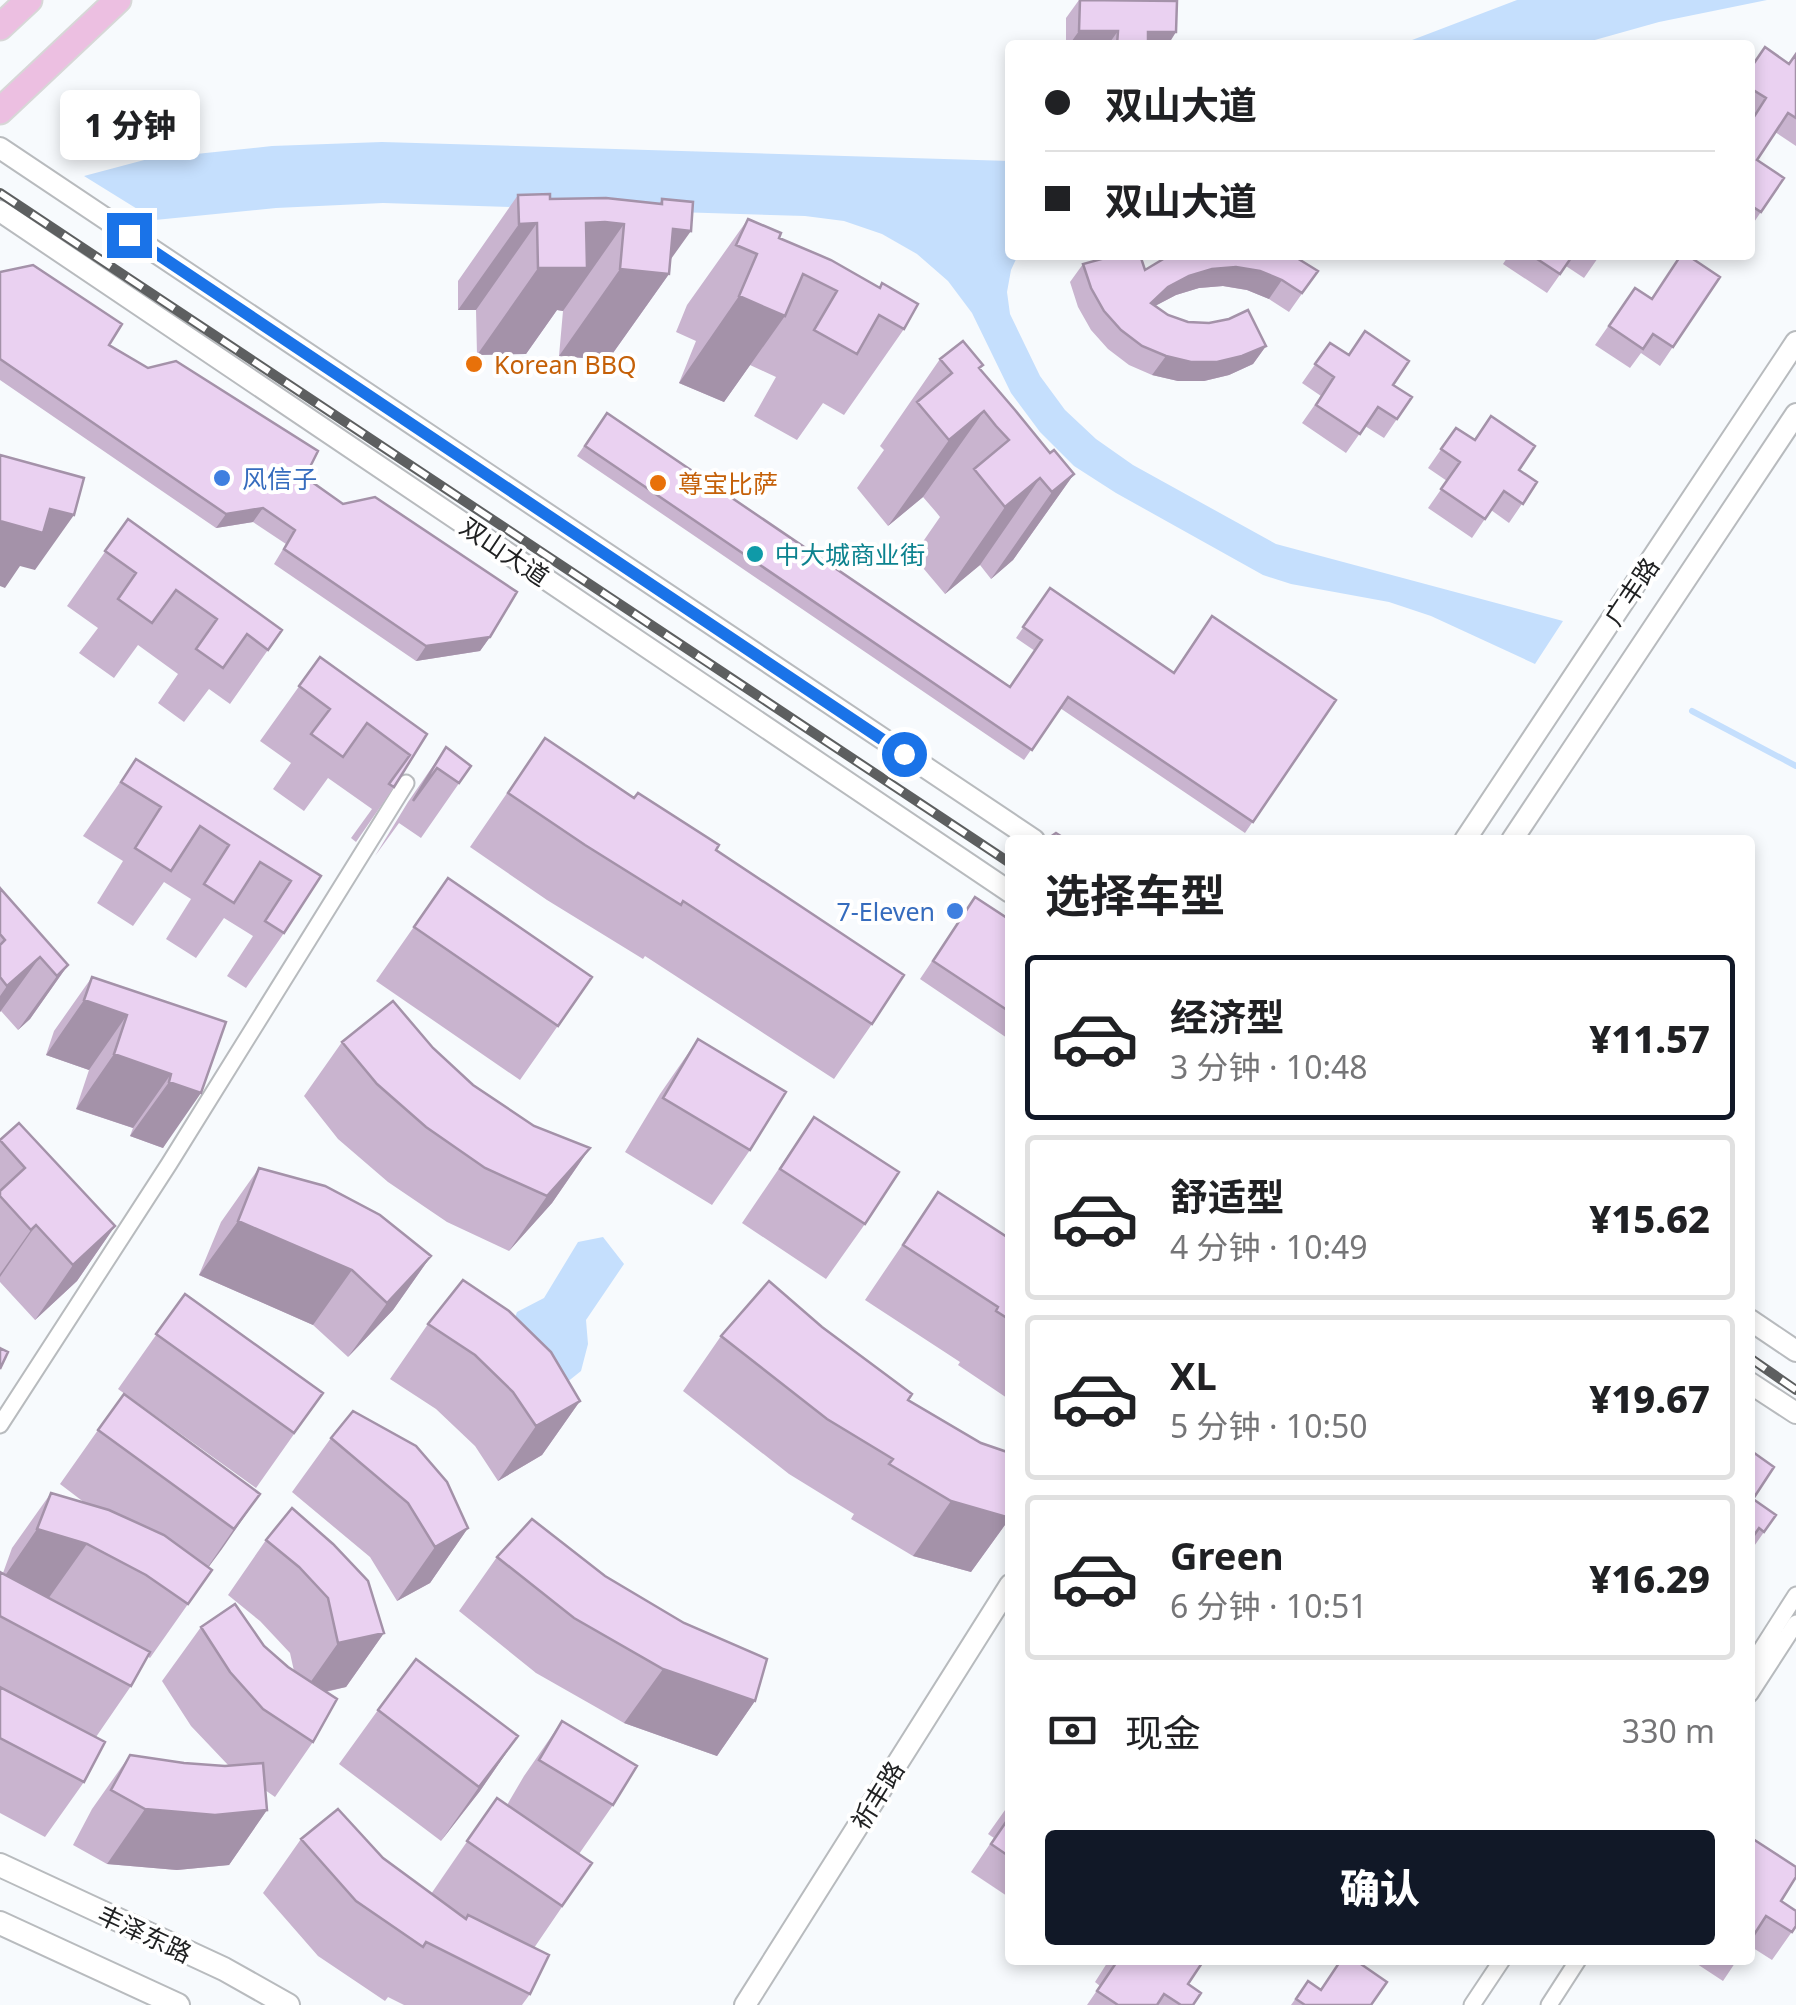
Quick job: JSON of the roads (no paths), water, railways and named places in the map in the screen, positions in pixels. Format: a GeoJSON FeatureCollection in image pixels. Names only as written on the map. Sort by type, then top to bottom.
{"type":"FeatureCollection","features":[{"type":"Feature","properties":{"kind":"main road"},"geometry":{"type":"LineString","coordinates":[[0,27],[29,0]]}},
{"type":"Feature","properties":{"kind":"main road"},"geometry":{"type":"LineString","coordinates":[[0,111],[118,0]]}},
{"type":"Feature","properties":{"kind":"main road","name":"丰泽东路"},"geometry":{"type":"LineString","coordinates":[[0,1865],[224,1969],[288,2005]]}},
{"type":"Feature","properties":{"kind":"main road","name":"丰泽东路"},"geometry":{"type":"LineString","coordinates":[[0,1924],[178,2005]]}},
{"type":"Feature","properties":{"kind":"street"},"geometry":{"type":"LineString","coordinates":[[0,148],[1027,835]]}},
{"type":"Feature","properties":{"kind":"street","name":"双山大道"},"geometry":{"type":"LineString","coordinates":[[0,211],[1005,889]]}},
{"type":"Feature","properties":{"kind":"street","name":"广丰路"},"geometry":{"type":"LineString","coordinates":[[1468,835],[1796,342]]}},
{"type":"Feature","properties":{"kind":"street","name":"广丰路"},"geometry":{"type":"LineString","coordinates":[[1515,835],[1796,414]]}},
{"type":"Feature","properties":{"kind":"street"},"geometry":{"type":"LineString","coordinates":[[0,1425],[169,1164],[406,784]]}},
{"type":"Feature","properties":{"kind":"street"},"geometry":{"type":"LineString","coordinates":[[1755,1323],[1796,1351]]}},
{"type":"Feature","properties":{"kind":"street"},"geometry":{"type":"LineString","coordinates":[[1755,1386],[1796,1413]]}},
{"type":"Feature","properties":{"kind":"street","name":"祈丰路"},"geometry":{"type":"LineString","coordinates":[[744,2005],[1005,1593]]}},
{"type":"Feature","properties":{"kind":"street"},"geometry":{"type":"LineString","coordinates":[[1755,1659],[1796,1595]]}},
{"type":"Feature","properties":{"kind":"street"},"geometry":{"type":"LineString","coordinates":[[1755,1686],[1796,1623]]}},
{"type":"Feature","properties":{"kind":"street"},"geometry":{"type":"LineString","coordinates":[[1476,2002],[1499,1965]]}},
{"type":"Feature","properties":{"kind":"street"},"geometry":{"type":"LineString","coordinates":[[1550,2005],[1568,1968]]}},
{"type":"Feature","properties":{"kind":"water"},"geometry":{"type":"Polygon","coordinates":[[[1517,0],[1767,0],[1659,22],[1595,40],[1412,40],[1517,0]]]}},
{"type":"Feature","properties":{"kind":"water"},"geometry":{"type":"Polygon","coordinates":[[[382,142],[1005,161],[1005,260],[1016,260],[1007,292],[1010,314],[1040,376],[1065,410],[1096,439],[1133,465],[1276,544],[1563,621],[1535,664],[1431,616],[1389,602],[1263,575],[1074,466],[1040,432],[1011,393],[972,313],[948,281],[917,254],[882,234],[844,221],[805,216],[383,203],[155,220],[84,176],[148,159],[272,146],[382,142]]]}},
{"type":"Feature","properties":{"kind":"water"},"geometry":{"type":"Polygon","coordinates":[[[603,1237],[624,1264],[586,1320],[588,1344],[581,1371],[561,1387],[509,1334],[517,1312],[544,1298],[578,1242],[603,1237]]]}},
{"type":"Feature","properties":{"kind":"waterway"},"geometry":{"type":"LineString","coordinates":[[1692,711],[1796,766]]}},
{"type":"Feature","properties":{"kind":"railway"},"geometry":{"type":"LineString","coordinates":[[0,193],[1005,860]]}},
{"type":"Feature","properties":{"kind":"railway"},"geometry":{"type":"LineString","coordinates":[[1755,1361],[1796,1390]]}},
{"type":"Feature","properties":{"kind":"place","name":"Korean BBQ"},"geometry":{"type":"Point","coordinates":[474,364]}},
{"type":"Feature","properties":{"kind":"place","name":"风信子"},"geometry":{"type":"Point","coordinates":[222,478]}},
{"type":"Feature","properties":{"kind":"place","name":"尊宝比萨"},"geometry":{"type":"Point","coordinates":[658,483]}},
{"type":"Feature","properties":{"kind":"place","name":"中大城商业街"},"geometry":{"type":"Point","coordinates":[755,554]}},
{"type":"Feature","properties":{"kind":"place","name":"7-Eleven"},"geometry":{"type":"Point","coordinates":[955,911]}}]}
